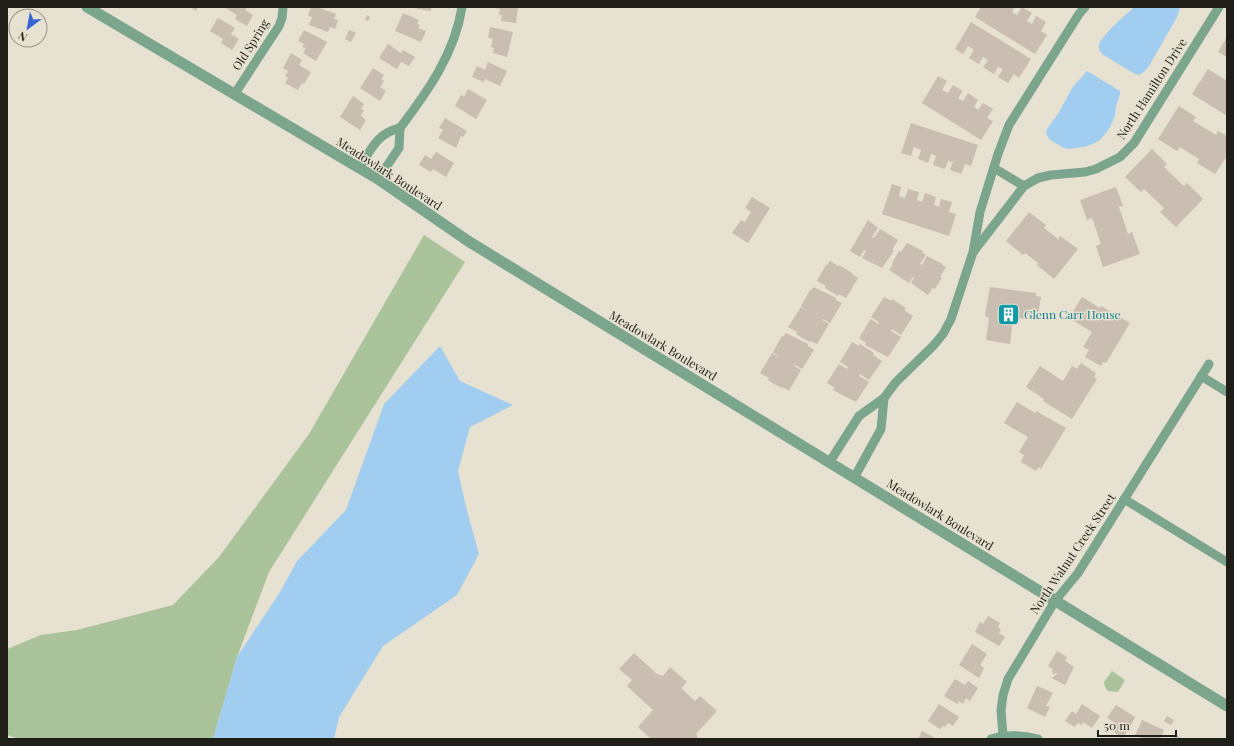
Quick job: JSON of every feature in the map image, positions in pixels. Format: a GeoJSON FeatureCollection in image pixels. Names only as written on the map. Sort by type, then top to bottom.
{"type":"FeatureCollection","features":[{"type":"Feature","properties":{"kind":"street","name":"Meadowlark Boulevard"},"geometry":{"type":"LineString","coordinates":[[87,7],[359,168],[468,241],[1227,706]]}},
{"type":"Feature","properties":{"kind":"street","name":"Old Spring"},"geometry":{"type":"LineString","coordinates":[[234,94],[279,26],[282,18],[283,7]]}},
{"type":"Feature","properties":{"kind":"street"},"geometry":{"type":"LineString","coordinates":[[378,180],[399,148],[401,137],[400,128],[433,82],[448,54],[454,40],[462,7]]}},
{"type":"Feature","properties":{"kind":"street","name":"North Hamilton Drive"},"geometry":{"type":"LineString","coordinates":[[829,462],[858,416],[884,398],[896,382],[934,345],[943,334],[951,319],[973,252],[980,212],[994,168],[1010,126],[1077,17],[1085,7]]}},
{"type":"Feature","properties":{"kind":"street","name":"North Hamilton Drive"},"geometry":{"type":"LineString","coordinates":[[973,252],[1024,186],[1038,178],[1051,175],[1085,172],[1096,169],[1120,157],[1134,143],[1219,7]]}},
{"type":"Feature","properties":{"kind":"street"},"geometry":{"type":"LineString","coordinates":[[359,168],[381,136],[390,130],[400,128]]}},
{"type":"Feature","properties":{"kind":"street"},"geometry":{"type":"LineString","coordinates":[[994,168],[1024,186]]}},
{"type":"Feature","properties":{"kind":"street","name":"North Walnut Creek Street"},"geometry":{"type":"LineString","coordinates":[[1003,736],[1001,710],[1003,695],[1008,679],[1055,601],[1078,573],[1209,364]]}},
{"type":"Feature","properties":{"kind":"street"},"geometry":{"type":"LineString","coordinates":[[1201,376],[1227,392]]}},
{"type":"Feature","properties":{"kind":"street"},"geometry":{"type":"LineString","coordinates":[[854,478],[882,429],[884,398]]}},
{"type":"Feature","properties":{"kind":"street"},"geometry":{"type":"LineString","coordinates":[[1124,499],[1227,562]]}},
{"type":"Feature","properties":{"kind":"street"},"geometry":{"type":"LineString","coordinates":[[991,739],[1003,736],[1025,736],[1038,739]]}},
{"type":"Feature","properties":{"kind":"green space"},"geometry":{"type":"Polygon","coordinates":[[[424,235],[465,262],[269,572],[237,657],[213,739],[19,739],[7,735],[7,649],[41,635],[77,630],[173,605],[219,557],[309,434],[424,235]]]}},
{"type":"Feature","properties":{"kind":"green space"},"geometry":{"type":"Polygon","coordinates":[[[1112,671],[1125,680],[1118,692],[1108,691],[1105,687],[1104,682],[1112,671]]]}},
{"type":"Feature","properties":{"kind":"water"},"geometry":{"type":"Polygon","coordinates":[[[1135,7],[1180,7],[1177,17],[1149,66],[1139,75],[1102,54],[1099,47],[1104,36],[1135,7]]]}},
{"type":"Feature","properties":{"kind":"water"},"geometry":{"type":"Polygon","coordinates":[[[1087,71],[1120,91],[1115,116],[1109,129],[1101,139],[1084,147],[1067,149],[1049,139],[1046,133],[1047,129],[1058,114],[1072,88],[1087,71]]]}},
{"type":"Feature","properties":{"kind":"water"},"geometry":{"type":"Polygon","coordinates":[[[440,346],[460,381],[513,405],[470,427],[458,471],[479,554],[457,595],[383,646],[339,717],[334,739],[213,739],[237,657],[280,592],[297,561],[346,510],[384,404],[440,346]]]}},
{"type":"Feature","properties":{"kind":"building"},"geometry":{"type":"Polygon","coordinates":[[[190,7],[198,7],[196,11],[190,7]]]}},
{"type":"Feature","properties":{"kind":"building"},"geometry":{"type":"Polygon","coordinates":[[[224,7],[247,7],[245,10],[253,15],[247,26],[235,19],[237,15],[224,7]]]}},
{"type":"Feature","properties":{"kind":"building"},"geometry":{"type":"Polygon","coordinates":[[[311,7],[317,7],[336,14],[334,19],[338,20],[335,29],[330,27],[328,32],[309,25],[312,17],[308,16],[311,7]]]}},
{"type":"Feature","properties":{"kind":"building"},"geometry":{"type":"Polygon","coordinates":[[[417,7],[431,7],[431,11],[417,9],[417,7]]]}},
{"type":"Feature","properties":{"kind":"building"},"geometry":{"type":"Polygon","coordinates":[[[492,7],[518,7],[516,23],[501,21],[502,15],[499,15],[500,9],[492,7]]]}},
{"type":"Feature","properties":{"kind":"building"},"geometry":{"type":"Polygon","coordinates":[[[981,7],[1015,7],[1012,12],[1017,15],[1022,7],[1032,13],[1027,21],[1032,24],[1036,16],[1046,22],[1041,31],[1047,35],[1035,54],[975,17],[981,7]]]}},
{"type":"Feature","properties":{"kind":"building"},"geometry":{"type":"Polygon","coordinates":[[[403,13],[419,20],[417,24],[420,25],[418,28],[426,31],[421,42],[395,31],[403,13]]]}},
{"type":"Feature","properties":{"kind":"building"},"geometry":{"type":"Polygon","coordinates":[[[367,15],[370,17],[368,21],[365,20],[367,15]]]}},
{"type":"Feature","properties":{"kind":"building"},"geometry":{"type":"Polygon","coordinates":[[[218,18],[235,28],[231,34],[239,39],[232,50],[221,43],[223,39],[210,31],[218,18]]]}},
{"type":"Feature","properties":{"kind":"building"},"geometry":{"type":"Polygon","coordinates":[[[971,22],[1031,59],[1019,78],[1014,74],[1008,83],[998,77],[1003,69],[998,67],[994,74],[983,67],[988,60],[983,57],[979,64],[969,58],[974,50],[968,46],[963,54],[955,49],[971,22]]]}},
{"type":"Feature","properties":{"kind":"building"},"geometry":{"type":"Polygon","coordinates":[[[490,27],[513,32],[507,57],[493,53],[494,48],[491,47],[493,39],[488,38],[490,27]]]}},
{"type":"Feature","properties":{"kind":"building"},"geometry":{"type":"Polygon","coordinates":[[[304,30],[327,42],[316,61],[303,53],[306,48],[302,47],[304,44],[298,41],[304,30]]]}},
{"type":"Feature","properties":{"kind":"building"},"geometry":{"type":"Polygon","coordinates":[[[349,30],[356,33],[351,42],[345,39],[349,30]]]}},
{"type":"Feature","properties":{"kind":"building"},"geometry":{"type":"Polygon","coordinates":[[[1227,37],[1227,57],[1218,52],[1227,37]]]}},
{"type":"Feature","properties":{"kind":"building"},"geometry":{"type":"Polygon","coordinates":[[[388,44],[401,53],[403,50],[415,57],[409,66],[401,62],[397,69],[379,58],[388,44]]]}},
{"type":"Feature","properties":{"kind":"building"},"geometry":{"type":"Polygon","coordinates":[[[291,53],[302,60],[299,65],[311,72],[304,84],[302,83],[298,90],[285,83],[288,78],[285,76],[288,71],[283,68],[291,53]]]}},
{"type":"Feature","properties":{"kind":"building"},"geometry":{"type":"Polygon","coordinates":[[[488,62],[507,71],[500,86],[485,79],[484,82],[472,77],[477,66],[485,70],[488,62]]]}},
{"type":"Feature","properties":{"kind":"building"},"geometry":{"type":"Polygon","coordinates":[[[373,68],[384,75],[381,79],[384,81],[380,87],[386,91],[380,101],[360,88],[373,68]]]}},
{"type":"Feature","properties":{"kind":"building"},"geometry":{"type":"Polygon","coordinates":[[[1208,69],[1227,81],[1227,116],[1192,94],[1208,69]]]}},
{"type":"Feature","properties":{"kind":"building"},"geometry":{"type":"Polygon","coordinates":[[[938,76],[947,81],[942,90],[948,93],[953,85],[963,91],[958,98],[963,101],[968,93],[978,100],[974,107],[978,110],[983,103],[993,109],[987,118],[993,121],[981,140],[922,103],[938,76]]]}},
{"type":"Feature","properties":{"kind":"building"},"geometry":{"type":"Polygon","coordinates":[[[468,89],[487,100],[476,119],[455,106],[461,95],[464,97],[468,89]]]}},
{"type":"Feature","properties":{"kind":"building"},"geometry":{"type":"Polygon","coordinates":[[[353,96],[364,104],[361,109],[364,110],[361,116],[366,120],[360,130],[340,117],[353,96]]]}},
{"type":"Feature","properties":{"kind":"building"},"geometry":{"type":"Polygon","coordinates":[[[1179,106],[1196,117],[1193,121],[1216,135],[1218,131],[1227,136],[1227,156],[1215,174],[1197,163],[1199,159],[1180,147],[1177,151],[1158,139],[1179,106]]]}},
{"type":"Feature","properties":{"kind":"building"},"geometry":{"type":"Polygon","coordinates":[[[445,118],[467,131],[463,137],[461,136],[456,148],[438,138],[443,130],[439,128],[445,118]]]}},
{"type":"Feature","properties":{"kind":"building"},"geometry":{"type":"Polygon","coordinates":[[[911,123],[978,145],[971,166],[965,164],[961,174],[950,170],[953,162],[948,161],[945,169],[933,165],[936,156],[931,154],[928,163],[918,159],[921,150],[914,147],[911,156],[901,153],[911,123]]]}},
{"type":"Feature","properties":{"kind":"building"},"geometry":{"type":"Polygon","coordinates":[[[1152,149],[1167,164],[1164,167],[1184,186],[1187,183],[1203,199],[1176,227],[1160,212],[1164,208],[1144,189],[1141,192],[1125,177],[1152,149]]]}},
{"type":"Feature","properties":{"kind":"building"},"geometry":{"type":"Polygon","coordinates":[[[436,152],[454,163],[446,177],[433,169],[431,172],[419,165],[425,155],[431,159],[436,152]]]}},
{"type":"Feature","properties":{"kind":"building"},"geometry":{"type":"Polygon","coordinates":[[[892,184],[901,187],[899,196],[905,198],[908,189],[919,192],[917,200],[922,202],[925,193],[936,197],[934,205],[939,207],[941,199],[952,202],[949,212],[956,214],[949,236],[882,214],[892,184]]]}},
{"type":"Feature","properties":{"kind":"building"},"geometry":{"type":"Polygon","coordinates":[[[1116,187],[1123,206],[1119,207],[1128,234],[1132,232],[1140,254],[1103,267],[1096,246],[1101,244],[1092,218],[1087,220],[1080,200],[1116,187]]]}},
{"type":"Feature","properties":{"kind":"building"},"geometry":{"type":"Polygon","coordinates":[[[752,197],[770,208],[748,243],[732,233],[741,220],[745,222],[751,212],[745,208],[752,197]]]}},
{"type":"Feature","properties":{"kind":"building"},"geometry":{"type":"Polygon","coordinates":[[[1029,212],[1046,225],[1044,228],[1058,239],[1060,236],[1078,249],[1054,279],[1037,265],[1038,263],[1025,253],[1023,255],[1006,241],[1029,212]]]}},
{"type":"Feature","properties":{"kind":"building"},"geometry":{"type":"Polygon","coordinates":[[[868,220],[878,228],[872,237],[874,238],[880,229],[898,240],[892,250],[894,251],[882,268],[862,258],[866,251],[864,250],[860,257],[850,251],[868,220]]]}},
{"type":"Feature","properties":{"kind":"building"},"geometry":{"type":"Polygon","coordinates":[[[907,243],[923,251],[922,252],[926,255],[920,264],[922,265],[927,256],[946,267],[940,277],[942,278],[935,289],[933,288],[928,295],[911,283],[914,278],[913,277],[909,283],[889,270],[899,251],[901,252],[907,243]]]}},
{"type":"Feature","properties":{"kind":"building"},"geometry":{"type":"Polygon","coordinates":[[[830,261],[838,266],[839,265],[858,278],[846,298],[839,294],[838,296],[817,281],[830,261]]]}},
{"type":"Feature","properties":{"kind":"building"},"geometry":{"type":"Polygon","coordinates":[[[814,287],[836,298],[836,300],[842,303],[830,323],[823,319],[822,320],[829,324],[817,344],[810,341],[809,342],[788,327],[801,307],[809,312],[801,306],[810,290],[814,287]]]}},
{"type":"Feature","properties":{"kind":"building","name":"Glenn Carr House"},"geometry":{"type":"Polygon","coordinates":[[[990,287],[1036,293],[1036,296],[1041,297],[1038,314],[1033,314],[1031,320],[1013,317],[1010,344],[986,340],[989,318],[985,316],[990,287]]]}},
{"type":"Feature","properties":{"kind":"building"},"geometry":{"type":"Polygon","coordinates":[[[884,297],[891,301],[892,299],[906,308],[904,310],[913,316],[901,335],[892,329],[891,331],[901,337],[888,357],[865,345],[866,343],[859,338],[871,319],[878,324],[879,322],[871,317],[884,297]]]}},
{"type":"Feature","properties":{"kind":"building"},"geometry":{"type":"Polygon","coordinates":[[[1082,297],[1130,323],[1106,363],[1103,362],[1101,366],[1085,357],[1089,350],[1083,347],[1092,332],[1069,318],[1082,297]]]}},
{"type":"Feature","properties":{"kind":"building"},"geometry":{"type":"Polygon","coordinates":[[[786,333],[808,344],[808,346],[814,350],[802,369],[795,365],[794,366],[801,370],[789,391],[768,380],[769,378],[760,373],[772,353],[781,358],[773,352],[782,336],[783,337],[786,333]]]}},
{"type":"Feature","properties":{"kind":"building"},"geometry":{"type":"Polygon","coordinates":[[[852,342],[859,346],[860,344],[874,353],[873,355],[882,361],[869,380],[860,374],[859,376],[869,382],[856,402],[833,390],[835,388],[827,383],[839,364],[847,369],[848,367],[840,362],[852,342]]]}},
{"type":"Feature","properties":{"kind":"building"},"geometry":{"type":"Polygon","coordinates":[[[1081,363],[1096,373],[1094,377],[1097,379],[1072,419],[1043,401],[1044,399],[1026,387],[1040,366],[1063,381],[1072,366],[1077,369],[1081,363]]]}},
{"type":"Feature","properties":{"kind":"building"},"geometry":{"type":"Polygon","coordinates":[[[1017,402],[1035,413],[1036,411],[1066,428],[1041,469],[1039,467],[1036,471],[1021,462],[1024,455],[1019,452],[1028,437],[1004,423],[1017,402]]]}},
{"type":"Feature","properties":{"kind":"building"},"geometry":{"type":"Polygon","coordinates":[[[988,616],[1000,623],[998,627],[1001,630],[999,633],[1005,637],[999,646],[975,632],[980,622],[983,624],[988,616]]]}},
{"type":"Feature","properties":{"kind":"building"},"geometry":{"type":"Polygon","coordinates":[[[972,644],[987,654],[980,665],[984,668],[979,678],[959,665],[972,644]]]}},
{"type":"Feature","properties":{"kind":"building"},"geometry":{"type":"Polygon","coordinates":[[[1057,651],[1067,657],[1065,661],[1074,667],[1065,685],[1052,678],[1058,673],[1053,674],[1053,669],[1048,666],[1057,651]]]}},
{"type":"Feature","properties":{"kind":"building"},"geometry":{"type":"Polygon","coordinates":[[[634,653],[657,674],[663,676],[670,667],[687,682],[681,688],[695,701],[700,696],[717,711],[696,734],[698,736],[696,739],[651,739],[638,727],[653,710],[627,686],[632,680],[619,669],[634,653]]]}},
{"type":"Feature","properties":{"kind":"building"},"geometry":{"type":"Polygon","coordinates":[[[955,679],[965,685],[968,681],[978,688],[970,701],[966,698],[963,704],[959,701],[957,704],[944,696],[955,679]]]}},
{"type":"Feature","properties":{"kind":"building"},"geometry":{"type":"Polygon","coordinates":[[[1037,686],[1053,693],[1046,706],[1050,707],[1045,717],[1027,708],[1037,686]]]}},
{"type":"Feature","properties":{"kind":"building"},"geometry":{"type":"Polygon","coordinates":[[[939,704],[959,717],[953,726],[948,723],[945,727],[943,726],[940,729],[928,721],[939,704]]]}},
{"type":"Feature","properties":{"kind":"building"},"geometry":{"type":"Polygon","coordinates":[[[1082,704],[1100,716],[1092,728],[1083,722],[1081,725],[1078,723],[1075,727],[1065,721],[1072,711],[1076,714],[1082,704]]]}},
{"type":"Feature","properties":{"kind":"building"},"geometry":{"type":"Polygon","coordinates":[[[1116,705],[1135,717],[1128,731],[1122,738],[1113,731],[1117,724],[1107,718],[1116,705]]]}},
{"type":"Feature","properties":{"kind":"building"},"geometry":{"type":"Polygon","coordinates":[[[1167,716],[1174,720],[1171,725],[1164,721],[1167,716]]]}},
{"type":"Feature","properties":{"kind":"building"},"geometry":{"type":"Polygon","coordinates":[[[1142,720],[1164,730],[1160,739],[1146,739],[1135,736],[1142,720]]]}},
{"type":"Feature","properties":{"kind":"building"},"geometry":{"type":"Polygon","coordinates":[[[922,731],[937,739],[918,739],[922,731]]]}},
{"type":"Feature","properties":{"kind":"building"},"geometry":{"type":"Polygon","coordinates":[[[1176,735],[1183,739],[1174,739],[1176,735]]]}},
{"type":"Feature","properties":{"kind":"place","name":"Glenn Carr House"},"geometry":{"type":"Point","coordinates":[1009,315]}}]}
